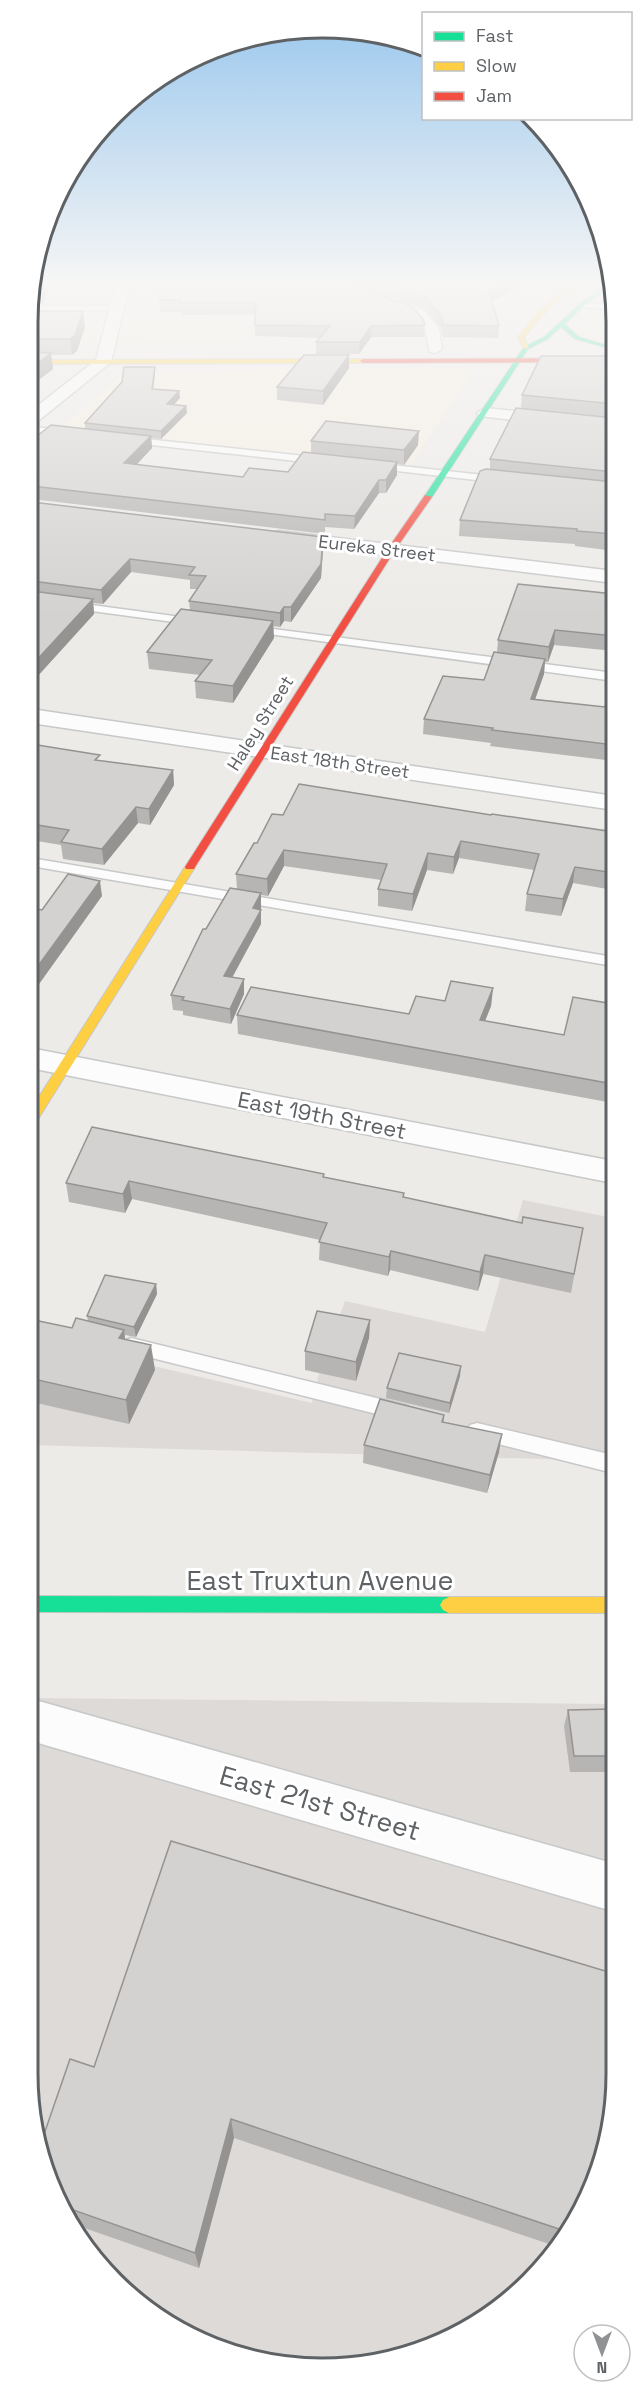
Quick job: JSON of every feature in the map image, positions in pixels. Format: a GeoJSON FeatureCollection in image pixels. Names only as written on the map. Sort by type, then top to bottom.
{"type":"FeatureCollection","features":[{"type":"Feature","properties":{"kind":"street"},"geometry":{"type":"LineString","coordinates":[[38,413],[59,395]]}},
{"type":"Feature","properties":{"kind":"street","name":"Haley Street"},"geometry":{"type":"LineString","coordinates":[[38,1109],[391,550],[496,395]]}},
{"type":"Feature","properties":{"kind":"street"},"geometry":{"type":"LineString","coordinates":[[485,413],[568,421]]}},
{"type":"Feature","properties":{"kind":"street","name":"Eureka Street"},"geometry":{"type":"LineString","coordinates":[[263,535],[606,576]]}},
{"type":"Feature","properties":{"kind":"street","name":"East 18th Street"},"geometry":{"type":"LineString","coordinates":[[38,717],[606,801]]}},
{"type":"Feature","properties":{"kind":"street","name":"East 19th Street"},"geometry":{"type":"LineString","coordinates":[[38,1060],[606,1171]]}},
{"type":"Feature","properties":{"kind":"street","name":"East Truxtun Avenue"},"geometry":{"type":"LineString","coordinates":[[38,1604],[606,1605]]}},
{"type":"Feature","properties":{"kind":"street","name":"East 21st Street"},"geometry":{"type":"LineString","coordinates":[[38,1722],[606,1885]]}},
{"type":"Feature","properties":{"kind":"lane"},"geometry":{"type":"LineString","coordinates":[[38,431],[72,434]]}},
{"type":"Feature","properties":{"kind":"lane"},"geometry":{"type":"LineString","coordinates":[[120,439],[334,462]]}},
{"type":"Feature","properties":{"kind":"lane"},"geometry":{"type":"LineString","coordinates":[[357,465],[508,481]]}},
{"type":"Feature","properties":{"kind":"lane"},"geometry":{"type":"LineString","coordinates":[[38,601],[205,623]]}},
{"type":"Feature","properties":{"kind":"lane"},"geometry":{"type":"LineString","coordinates":[[240,628],[606,676]]}},
{"type":"Feature","properties":{"kind":"lane"},"geometry":{"type":"LineString","coordinates":[[38,863],[606,961]]}},
{"type":"Feature","properties":{"kind":"lane"},"geometry":{"type":"LineString","coordinates":[[109,1341],[418,1416]]}},
{"type":"Feature","properties":{"kind":"lane"},"geometry":{"type":"LineString","coordinates":[[452,1425],[606,1463]]}},
{"type":"Feature","properties":{"kind":"shaded area"},"geometry":{"type":"Polygon","coordinates":[[[99,395],[458,395],[409,467],[60,429],[99,395]]]}},
{"type":"Feature","properties":{"kind":"shaded area"},"geometry":{"type":"Polygon","coordinates":[[[523,1200],[606,1217],[606,1461],[38,1445],[38,1339],[312,1403],[319,1373],[345,1301],[485,1332],[523,1200]]]}},
{"type":"Feature","properties":{"kind":"shaded area"},"geometry":{"type":"Polygon","coordinates":[[[38,1698],[606,1704],[606,2092],[601,2129],[585,2182],[559,2231],[536,2261],[495,2299],[448,2328],[396,2348],[341,2357],[285,2355],[248,2348],[213,2336],[164,2310],[134,2287],[96,2246],[85,2231],[59,2182],[47,2147],[38,2092],[38,1698]]]}},
{"type":"Feature","properties":{"kind":"building"},"geometry":{"type":"Polygon","coordinates":[[[110,395],[176,395],[167,404],[186,406],[161,431],[85,423],[110,395]]]}},
{"type":"Feature","properties":{"kind":"building"},"geometry":{"type":"Polygon","coordinates":[[[522,395],[606,395],[606,403],[522,395]]]}},
{"type":"Feature","properties":{"kind":"building"},"geometry":{"type":"Polygon","coordinates":[[[516,408],[606,417],[606,471],[490,459],[516,408]]]}},
{"type":"Feature","properties":{"kind":"building"},"geometry":{"type":"Polygon","coordinates":[[[326,421],[419,431],[404,450],[311,441],[326,421]]]}},
{"type":"Feature","properties":{"kind":"building"},"geometry":{"type":"Polygon","coordinates":[[[51,425],[151,436],[124,463],[243,477],[249,468],[288,472],[303,452],[397,462],[386,480],[379,480],[355,516],[325,514],[325,520],[38,487],[38,435],[51,425]]]}},
{"type":"Feature","properties":{"kind":"building"},"geometry":{"type":"Polygon","coordinates":[[[486,469],[606,481],[606,533],[460,520],[480,471],[486,469]]]}},
{"type":"Feature","properties":{"kind":"building"},"geometry":{"type":"Polygon","coordinates":[[[38,503],[323,537],[321,564],[291,607],[284,607],[280,613],[189,601],[206,576],[189,575],[195,567],[130,559],[101,590],[38,582],[38,503]]]}},
{"type":"Feature","properties":{"kind":"building"},"geometry":{"type":"Polygon","coordinates":[[[518,584],[606,593],[606,635],[555,630],[549,647],[498,640],[518,584]]]}},
{"type":"Feature","properties":{"kind":"building"},"geometry":{"type":"Polygon","coordinates":[[[38,592],[93,599],[38,659],[38,592]]]}},
{"type":"Feature","properties":{"kind":"building"},"geometry":{"type":"Polygon","coordinates":[[[181,609],[273,621],[233,686],[195,681],[212,660],[147,652],[181,609]]]}},
{"type":"Feature","properties":{"kind":"building"},"geometry":{"type":"Polygon","coordinates":[[[494,652],[545,659],[531,699],[605,707],[606,703],[606,744],[424,719],[443,676],[484,680],[494,652]]]}},
{"type":"Feature","properties":{"kind":"building"},"geometry":{"type":"Polygon","coordinates":[[[38,745],[100,755],[95,760],[173,770],[149,809],[136,807],[102,849],[61,842],[69,830],[38,825],[38,745]]]}},
{"type":"Feature","properties":{"kind":"building"},"geometry":{"type":"Polygon","coordinates":[[[299,784],[606,831],[606,872],[575,867],[563,899],[527,894],[539,854],[461,841],[454,857],[428,853],[413,894],[378,889],[387,864],[284,850],[267,879],[236,874],[254,843],[257,843],[272,814],[283,815],[299,784]]]}},
{"type":"Feature","properties":{"kind":"building"},"geometry":{"type":"Polygon","coordinates":[[[68,874],[100,881],[38,966],[38,909],[42,910],[68,874]]]}},
{"type":"Feature","properties":{"kind":"building"},"geometry":{"type":"Polygon","coordinates":[[[230,888],[261,893],[253,908],[261,910],[224,976],[244,979],[230,1009],[182,1000],[184,997],[171,995],[203,929],[206,929],[230,888]]]}},
{"type":"Feature","properties":{"kind":"building"},"geometry":{"type":"Polygon","coordinates":[[[451,981],[493,988],[480,1020],[564,1035],[573,997],[606,1003],[606,1083],[237,1015],[251,987],[409,1014],[416,996],[445,1001],[451,981]]]}},
{"type":"Feature","properties":{"kind":"building"},"geometry":{"type":"Polygon","coordinates":[[[92,1127],[324,1174],[323,1177],[404,1193],[403,1197],[522,1223],[523,1217],[583,1228],[574,1274],[485,1255],[480,1272],[391,1251],[389,1257],[319,1242],[327,1223],[129,1181],[123,1194],[66,1183],[92,1127]]]}},
{"type":"Feature","properties":{"kind":"building"},"geometry":{"type":"Polygon","coordinates":[[[105,1275],[156,1284],[134,1327],[87,1316],[105,1275]]]}},
{"type":"Feature","properties":{"kind":"building"},"geometry":{"type":"Polygon","coordinates":[[[317,1311],[370,1320],[356,1362],[305,1351],[317,1311]]]}},
{"type":"Feature","properties":{"kind":"building"},"geometry":{"type":"Polygon","coordinates":[[[76,1318],[124,1330],[119,1338],[151,1345],[126,1400],[38,1380],[38,1321],[72,1328],[76,1318]]]}},
{"type":"Feature","properties":{"kind":"building"},"geometry":{"type":"Polygon","coordinates":[[[399,1353],[461,1366],[450,1403],[387,1388],[399,1353]]]}},
{"type":"Feature","properties":{"kind":"building"},"geometry":{"type":"Polygon","coordinates":[[[380,1399],[444,1415],[442,1422],[502,1434],[490,1475],[364,1445],[380,1399]]]}},
{"type":"Feature","properties":{"kind":"building"},"geometry":{"type":"Polygon","coordinates":[[[606,1709],[606,1756],[574,1756],[568,1710],[606,1709]]]}},
{"type":"Feature","properties":{"kind":"building"},"geometry":{"type":"Polygon","coordinates":[[[171,1841],[606,1971],[606,2092],[601,2129],[585,2182],[560,2229],[231,2119],[195,2253],[73,2210],[67,2199],[59,2182],[44,2134],[70,2059],[94,2067],[171,1841]]]}},
{"type":"Feature","properties":{"kind":"traffic: fast"},"geometry":{"type":"LineString","coordinates":[[428,497],[495,395]]}},
{"type":"Feature","properties":{"kind":"traffic: fast"},"geometry":{"type":"LineString","coordinates":[[38,1604],[449,1605]]}},
{"type":"Feature","properties":{"kind":"traffic: slow"},"geometry":{"type":"LineString","coordinates":[[38,1108],[190,867]]}},
{"type":"Feature","properties":{"kind":"traffic: slow"},"geometry":{"type":"LineString","coordinates":[[449,1605],[606,1605]]}},
{"type":"Feature","properties":{"kind":"traffic: jam"},"geometry":{"type":"LineString","coordinates":[[190,867],[391,550],[428,497]]}}]}
